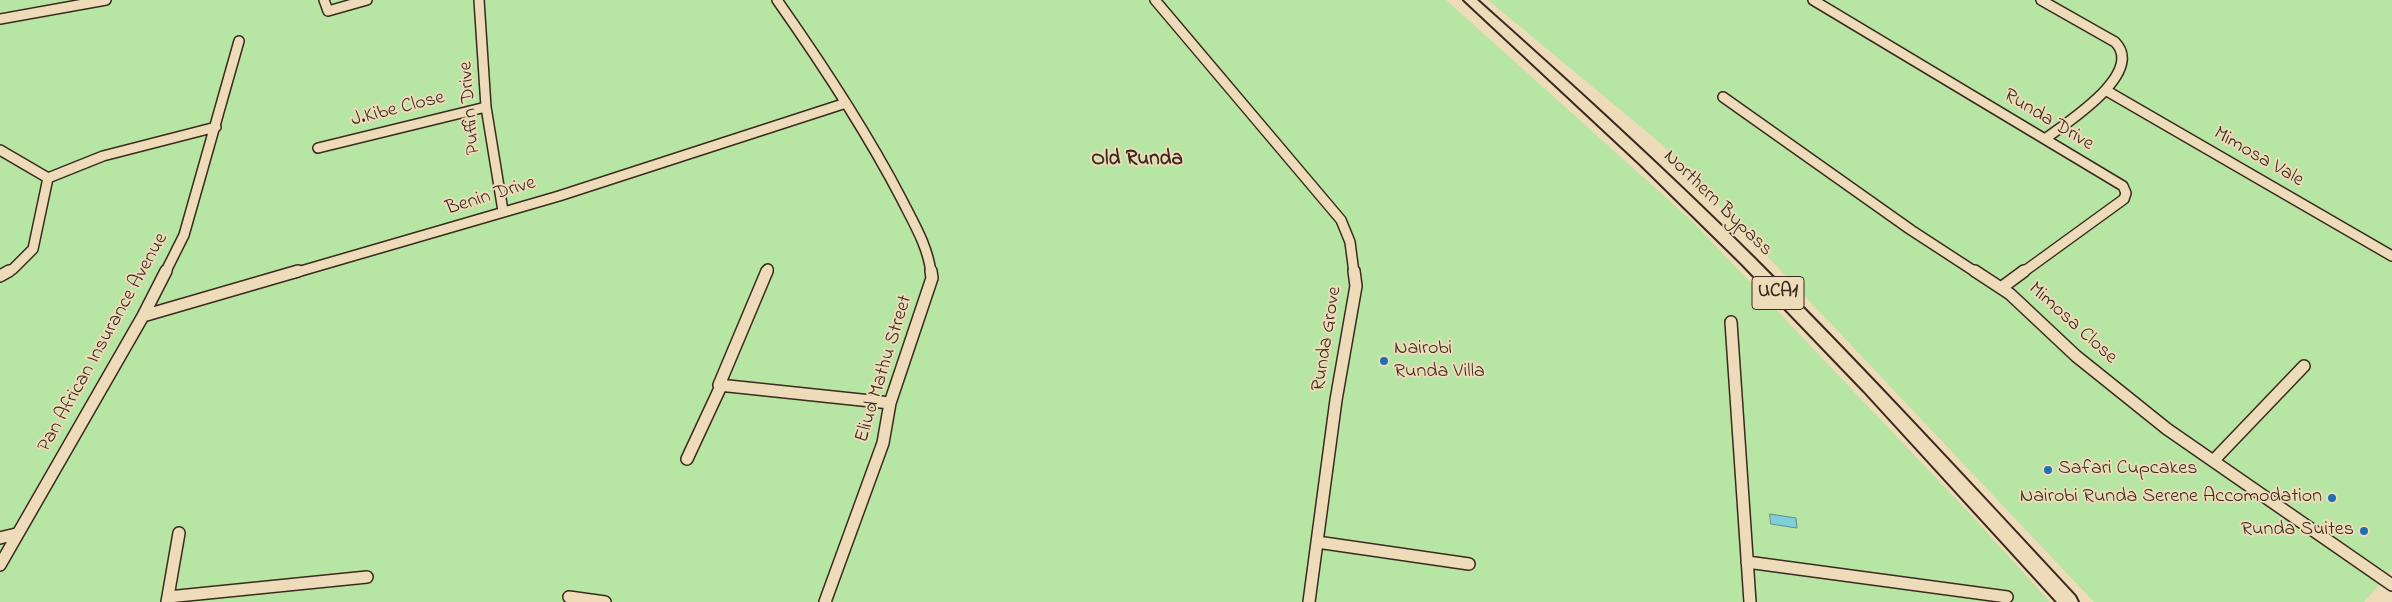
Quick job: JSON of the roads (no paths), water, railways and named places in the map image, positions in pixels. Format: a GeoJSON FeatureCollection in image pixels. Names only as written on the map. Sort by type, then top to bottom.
{"type":"FeatureCollection","features":[{"type":"Feature","properties":{"kind":"main road","name":"Northern Bypass"},"geometry":{"type":"LineString","coordinates":[[1470,0],[1603,122],[1747,260],[1927,448],[2069,602]]}},
{"type":"Feature","properties":{"kind":"street"},"geometry":{"type":"LineString","coordinates":[[0,20],[106,0]]}},
{"type":"Feature","properties":{"kind":"street"},"geometry":{"type":"LineString","coordinates":[[324,0],[328,11],[367,0]]}},
{"type":"Feature","properties":{"kind":"street","name":"Puffin Drive"},"geometry":{"type":"LineString","coordinates":[[479,0],[486,107],[503,211]]}},
{"type":"Feature","properties":{"kind":"street","name":"Eliud Mathu Street"},"geometry":{"type":"LineString","coordinates":[[777,0],[846,103],[887,170],[931,260],[932,278],[890,403],[883,442],[825,602]]}},
{"type":"Feature","properties":{"kind":"street","name":"Runda Grove"},"geometry":{"type":"LineString","coordinates":[[1155,0],[1295,163],[1341,220],[1350,242],[1356,286],[1336,400],[1309,602]]}},
{"type":"Feature","properties":{"kind":"street","name":"Runda Drive"},"geometry":{"type":"LineString","coordinates":[[1813,0],[2122,186],[2126,193],[2124,199],[2001,288]]}},
{"type":"Feature","properties":{"kind":"street"},"geometry":{"type":"LineString","coordinates":[[2041,0],[2120,46],[2123,56],[2119,70],[2107,91],[2044,138]]}},
{"type":"Feature","properties":{"kind":"street","name":"Pan African Insurance Avenue"},"geometry":{"type":"LineString","coordinates":[[0,565],[16,534],[143,316],[184,235],[239,41]]}},
{"type":"Feature","properties":{"kind":"street","name":"Mimosa Vale"},"geometry":{"type":"LineString","coordinates":[[2107,91],[2392,256]]}},
{"type":"Feature","properties":{"kind":"street","name":"Mimosa Close"},"geometry":{"type":"LineString","coordinates":[[1723,97],[1911,230],[2001,288],[2091,368],[2167,430],[2214,460],[2267,501],[2392,585]]}},
{"type":"Feature","properties":{"kind":"street","name":"Benin Drive"},"geometry":{"type":"LineString","coordinates":[[143,316],[668,162],[846,103]]}},
{"type":"Feature","properties":{"kind":"street","name":"J.Kibe Close"},"geometry":{"type":"LineString","coordinates":[[318,148],[486,107]]}},
{"type":"Feature","properties":{"kind":"street"},"geometry":{"type":"LineString","coordinates":[[48,178],[102,156],[216,127]]}},
{"type":"Feature","properties":{"kind":"street"},"geometry":{"type":"LineString","coordinates":[[0,150],[48,178]]}},
{"type":"Feature","properties":{"kind":"street"},"geometry":{"type":"LineString","coordinates":[[0,276],[13,269],[33,249],[48,178]]}},
{"type":"Feature","properties":{"kind":"street"},"geometry":{"type":"LineString","coordinates":[[721,386],[718,383],[768,270]]}},
{"type":"Feature","properties":{"kind":"street"},"geometry":{"type":"LineString","coordinates":[[1731,322],[1750,602]]}},
{"type":"Feature","properties":{"kind":"street"},"geometry":{"type":"LineString","coordinates":[[2214,460],[2304,366]]}},
{"type":"Feature","properties":{"kind":"street"},"geometry":{"type":"LineString","coordinates":[[721,386],[890,403]]}},
{"type":"Feature","properties":{"kind":"street"},"geometry":{"type":"LineString","coordinates":[[687,459],[721,386]]}},
{"type":"Feature","properties":{"kind":"street"},"geometry":{"type":"LineString","coordinates":[[178,533],[167,599],[367,578]]}},
{"type":"Feature","properties":{"kind":"street"},"geometry":{"type":"LineString","coordinates":[[0,538],[16,534]]}},
{"type":"Feature","properties":{"kind":"street"},"geometry":{"type":"LineString","coordinates":[[1317,542],[1469,564]]}},
{"type":"Feature","properties":{"kind":"street"},"geometry":{"type":"LineString","coordinates":[[1748,562],[2007,597]]}},
{"type":"Feature","properties":{"kind":"street"},"geometry":{"type":"LineString","coordinates":[[569,597],[605,602]]}},
{"type":"Feature","properties":{"kind":"water"},"geometry":{"type":"Polygon","coordinates":[[[1770,514],[1796,518],[1797,528],[1771,524],[1770,514]]]}},
{"type":"Feature","properties":{"kind":"place","name":"Nairobi Runda Villa"},"geometry":{"type":"Point","coordinates":[1384,361]}},
{"type":"Feature","properties":{"kind":"place","name":"Safari Cupcakes"},"geometry":{"type":"Point","coordinates":[2048,470]}},
{"type":"Feature","properties":{"kind":"place","name":"Nairobi Runda Serene Accomodation"},"geometry":{"type":"Point","coordinates":[2332,498]}},
{"type":"Feature","properties":{"kind":"place","name":"Runda Suites"},"geometry":{"type":"Point","coordinates":[2364,531]}},
{"type":"Feature","properties":{"kind":"district","name":"Old Runda"},"geometry":{"type":"Point","coordinates":[1137,161]}}]}
